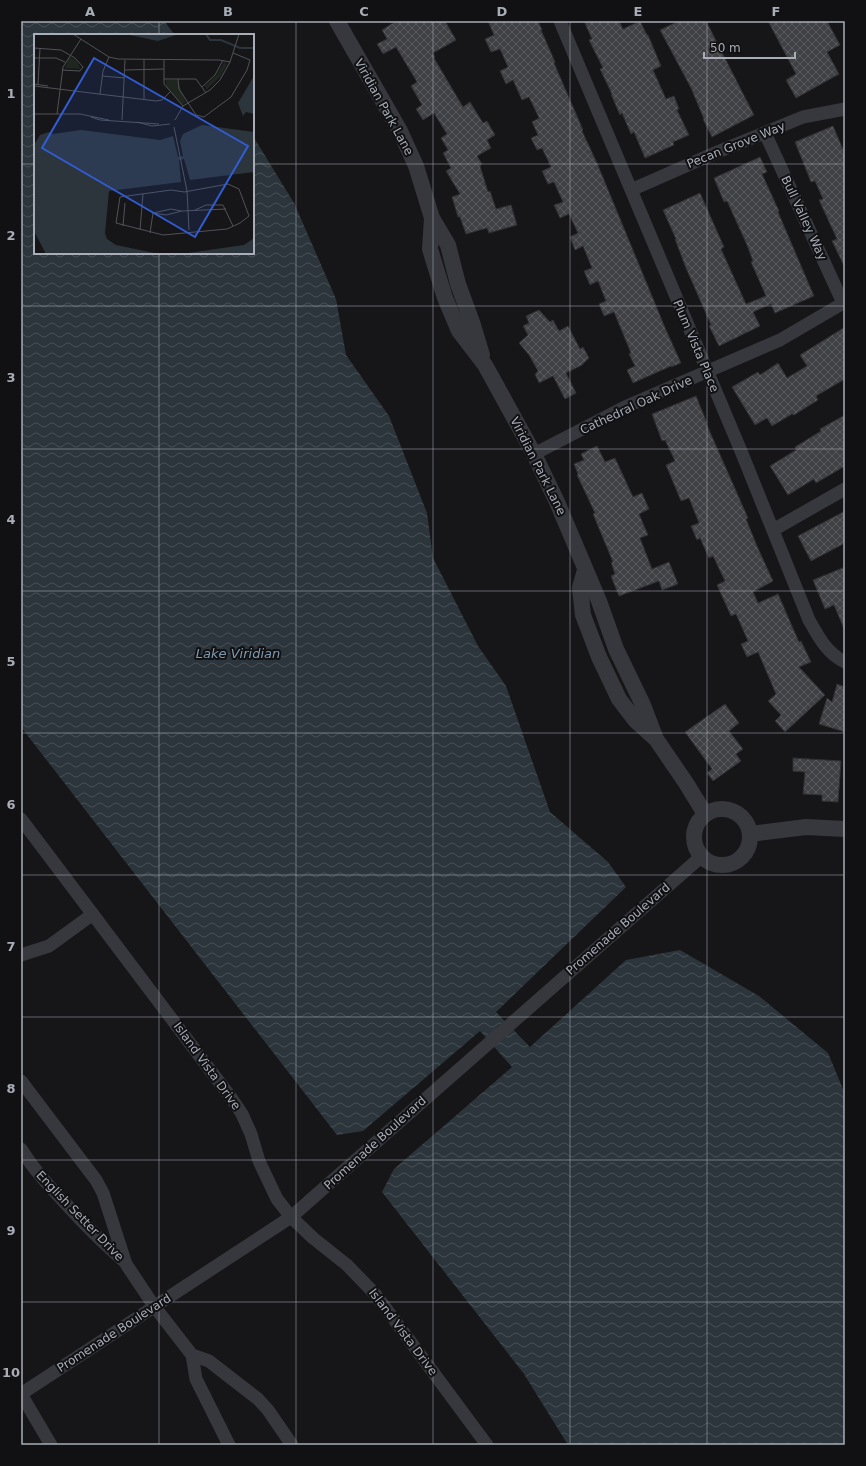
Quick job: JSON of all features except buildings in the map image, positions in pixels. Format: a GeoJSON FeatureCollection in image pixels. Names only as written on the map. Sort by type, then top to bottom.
{"type":"FeatureCollection","features":[{"type":"Feature","properties":{"kind":"street","name":"Viridian Park Lane"},"geometry":{"type":"LineString","coordinates":[[337,21],[400,131],[416,166],[432,218],[430,249],[444,298],[459,331],[485,365],[534,454],[576,543],[585,570],[580,588],[583,615],[599,657],[619,699],[635,720],[656,739],[705,814]]}},
{"type":"Feature","properties":{"kind":"street","name":"Plum Vista Place"},"geometry":{"type":"LineString","coordinates":[[560,21],[741,451],[809,620],[821,641],[831,653],[839,660],[845,662]]}},
{"type":"Feature","properties":{"kind":"street","name":"Pecan Grove Way"},"geometry":{"type":"LineString","coordinates":[[631,190],[714,153],[803,117],[845,109]]}},
{"type":"Feature","properties":{"kind":"street","name":"Bull Valley Way"},"geometry":{"type":"LineString","coordinates":[[765,133],[844,303]]}},
{"type":"Feature","properties":{"kind":"street","name":"Cathedral Oak Drive"},"geometry":{"type":"LineString","coordinates":[[534,454],[625,408],[780,340],[844,303]]}},
{"type":"Feature","properties":{"kind":"street"},"geometry":{"type":"LineString","coordinates":[[773,530],[845,490]]}},
{"type":"Feature","properties":{"kind":"street"},"geometry":{"type":"LineString","coordinates":[[719,809],[733,811],[744,820],[750,834],[748,849],[743,856],[737,861],[723,865],[708,861],[702,856],[697,850],[694,834],[696,827],[705,814],[719,809]]}},
{"type":"Feature","properties":{"kind":"street","name":"Island Vista Drive"},"geometry":{"type":"LineString","coordinates":[[21,819],[232,1099],[245,1121],[268,1183],[277,1199],[291,1217],[315,1240],[347,1265],[376,1294],[487,1445]]}},
{"type":"Feature","properties":{"kind":"street"},"geometry":{"type":"LineString","coordinates":[[750,834],[806,827],[845,828]]}},
{"type":"Feature","properties":{"kind":"street","name":"Promenade Boulevard"},"geometry":{"type":"LineString","coordinates":[[21,1394],[291,1217],[702,856]]}},
{"type":"Feature","properties":{"kind":"street"},"geometry":{"type":"LineString","coordinates":[[21,955],[49,946],[93,914]]}},
{"type":"Feature","properties":{"kind":"street","name":"English Setter Drive"},"geometry":{"type":"LineString","coordinates":[[21,1081],[96,1180],[106,1200],[126,1264]]}},
{"type":"Feature","properties":{"kind":"street","name":"English Setter Drive"},"geometry":{"type":"LineString","coordinates":[[21,1149],[32,1167],[104,1245],[126,1264],[154,1306],[192,1355]]}},
{"type":"Feature","properties":{"kind":"street"},"geometry":{"type":"LineString","coordinates":[[229,1445],[196,1379],[192,1355],[209,1361],[258,1399],[268,1410],[292,1445]]}},
{"type":"Feature","properties":{"kind":"street"},"geometry":{"type":"LineString","coordinates":[[21,1394],[51,1445]]}},
{"type":"Feature","properties":{"kind":"water","name":"Lake Viridian"},"geometry":{"type":"Polygon","coordinates":[[[21,21],[164,21],[174,34],[34,34],[34,254],[254,254],[254,138],[294,203],[336,299],[346,355],[389,416],[427,513],[433,558],[478,646],[506,686],[550,812],[608,862],[626,887],[496,1012],[530,1047],[626,960],[680,950],[759,996],[828,1053],[845,1094],[845,1445],[568,1445],[524,1374],[382,1192],[394,1169],[512,1067],[480,1031],[363,1131],[337,1135],[21,727],[21,21]]]}}]}
